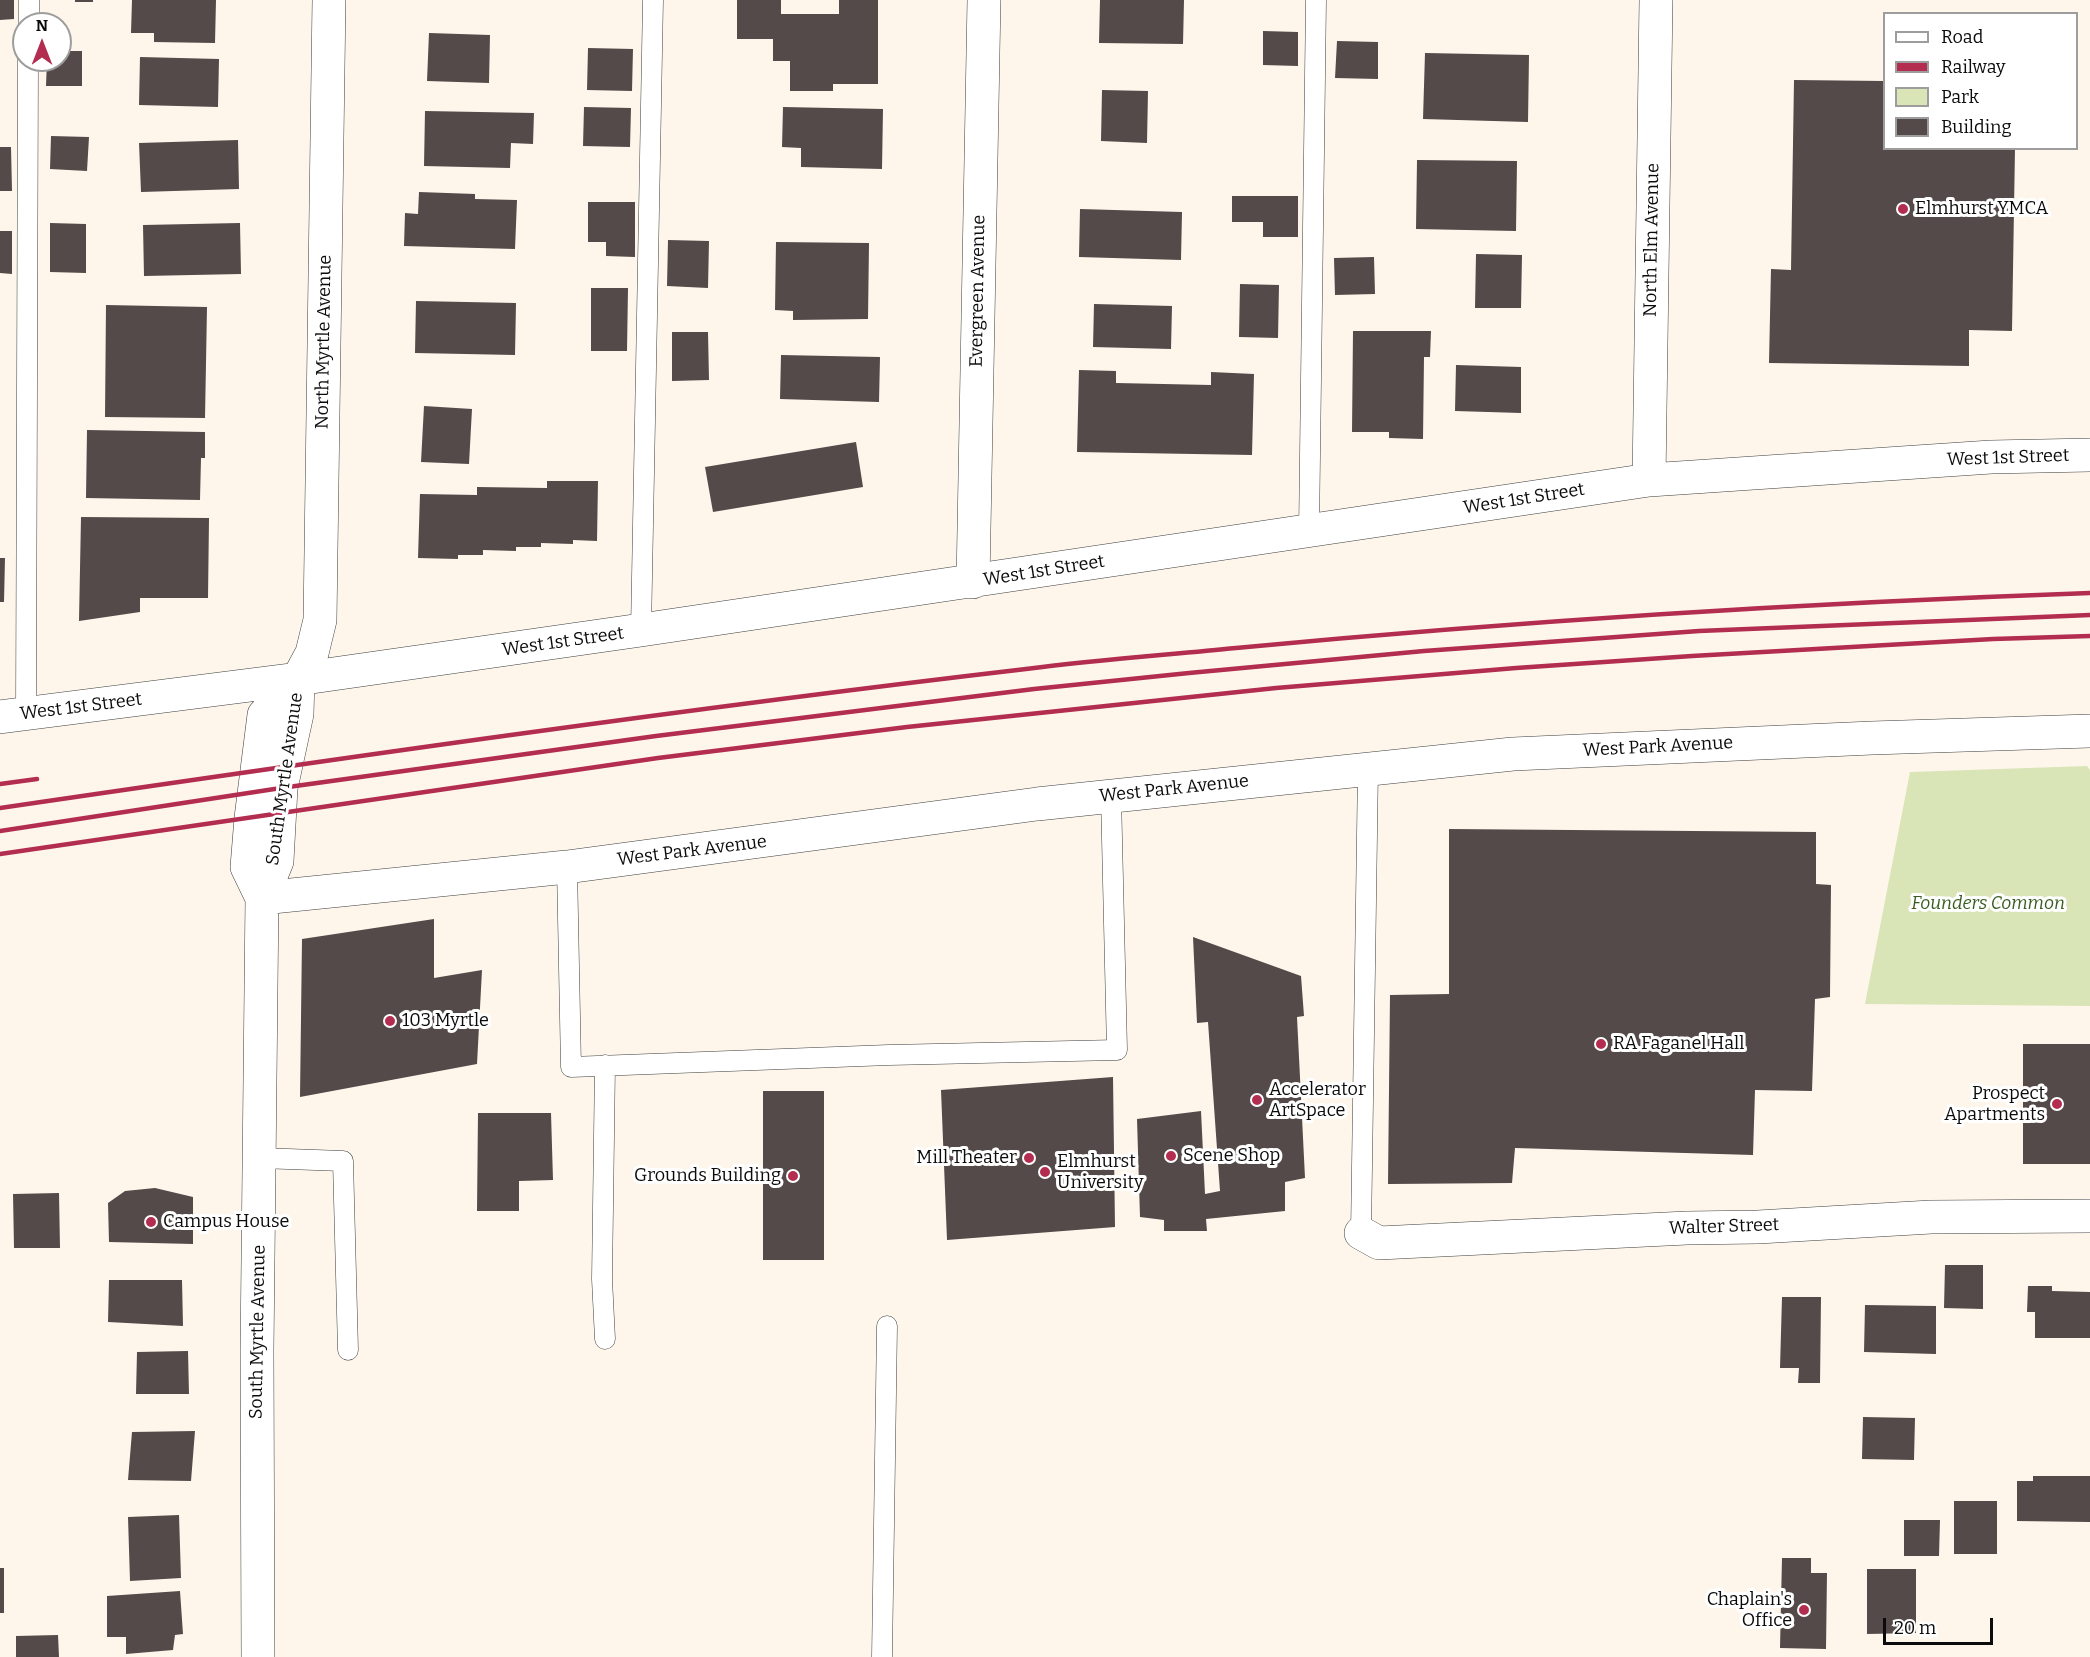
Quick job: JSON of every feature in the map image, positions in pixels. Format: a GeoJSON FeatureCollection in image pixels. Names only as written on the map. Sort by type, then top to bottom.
{"type":"FeatureCollection","features":[{"type":"Feature","properties":{"kind":"street","name":"North Myrtle Avenue"},"geometry":{"type":"LineString","coordinates":[[298,680],[312,653],[320,620],[329,0]]}},
{"type":"Feature","properties":{"kind":"street","name":"Evergreen Avenue"},"geometry":{"type":"LineString","coordinates":[[973,582],[984,0]]}},
{"type":"Feature","properties":{"kind":"street","name":"North Elm Avenue"},"geometry":{"type":"LineString","coordinates":[[1649,480],[1656,0]]}},
{"type":"Feature","properties":{"kind":"street","name":"West 1st Street"},"geometry":{"type":"LineString","coordinates":[[13,715],[298,680],[973,582],[1649,480],[1991,457],[2090,455]]}},
{"type":"Feature","properties":{"kind":"street","name":"South Myrtle Avenue"},"geometry":{"type":"LineString","coordinates":[[258,1657],[257,1350],[262,898],[276,861],[282,788],[297,714],[298,680]]}},
{"type":"Feature","properties":{"kind":"street","name":"West Park Avenue"},"geometry":{"type":"LineString","coordinates":[[262,898],[567,867],[1037,804],[1513,754],[2090,731]]}},
{"type":"Feature","properties":{"kind":"street","name":"Walter Street"},"geometry":{"type":"LineString","coordinates":[[1361,1233],[1379,1243],[1758,1227],[1930,1217],[2090,1216]]}},
{"type":"Feature","properties":{"kind":"lane"},"geometry":{"type":"LineString","coordinates":[[641,630],[653,0]]}},
{"type":"Feature","properties":{"kind":"lane"},"geometry":{"type":"LineString","coordinates":[[1309,531],[1316,0]]}},
{"type":"Feature","properties":{"kind":"lane"},"geometry":{"type":"LineString","coordinates":[[13,715],[28,72]]}},
{"type":"Feature","properties":{"kind":"lane"},"geometry":{"type":"LineString","coordinates":[[1361,1233],[1368,768]]}},
{"type":"Feature","properties":{"kind":"lane"},"geometry":{"type":"LineString","coordinates":[[567,867],[571,1067],[1117,1050],[1111,796]]}},
{"type":"Feature","properties":{"kind":"lane"},"geometry":{"type":"LineString","coordinates":[[605,1065],[602,1279],[605,1338]]}},
{"type":"Feature","properties":{"kind":"lane"},"geometry":{"type":"LineString","coordinates":[[260,1158],[343,1161],[348,1350]]}},
{"type":"Feature","properties":{"kind":"lane"},"geometry":{"type":"LineString","coordinates":[[882,1657],[886,1326]]}},
{"type":"Feature","properties":{"kind":"green space","name":"Founders Common"},"geometry":{"type":"Polygon","coordinates":[[[2087,766],[2090,770],[2090,1006],[1865,1004],[1910,772],[2087,766]]]}},
{"type":"Feature","properties":{"kind":"building"},"geometry":{"type":"Polygon","coordinates":[[[0,0],[14,0],[12,19],[0,20],[0,0]]]}},
{"type":"Feature","properties":{"kind":"building"},"geometry":{"type":"Polygon","coordinates":[[[75,0],[93,0],[93,2],[75,2],[75,0]]]}},
{"type":"Feature","properties":{"kind":"building"},"geometry":{"type":"Polygon","coordinates":[[[132,0],[216,0],[215,43],[154,42],[154,33],[131,33],[132,0]]]}},
{"type":"Feature","properties":{"kind":"building"},"geometry":{"type":"Polygon","coordinates":[[[737,0],[781,0],[781,14],[839,14],[839,0],[878,0],[878,84],[833,84],[833,91],[790,91],[790,61],[773,61],[773,39],[737,39],[737,0]]]}},
{"type":"Feature","properties":{"kind":"building"},"geometry":{"type":"Polygon","coordinates":[[[1100,0],[1184,0],[1183,44],[1099,43],[1100,0]]]}},
{"type":"Feature","properties":{"kind":"building"},"geometry":{"type":"Polygon","coordinates":[[[1263,31],[1298,32],[1298,66],[1263,65],[1263,31]]]}},
{"type":"Feature","properties":{"kind":"building"},"geometry":{"type":"Polygon","coordinates":[[[429,33],[490,35],[489,83],[427,81],[429,33]]]}},
{"type":"Feature","properties":{"kind":"building"},"geometry":{"type":"Polygon","coordinates":[[[1337,41],[1378,42],[1378,79],[1335,78],[1337,41]]]}},
{"type":"Feature","properties":{"kind":"building"},"geometry":{"type":"Polygon","coordinates":[[[588,48],[633,49],[632,91],[587,90],[588,48]]]}},
{"type":"Feature","properties":{"kind":"building"},"geometry":{"type":"Polygon","coordinates":[[[72,51],[82,51],[82,86],[46,86],[47,72],[72,72],[72,51]]]}},
{"type":"Feature","properties":{"kind":"building"},"geometry":{"type":"Polygon","coordinates":[[[1425,53],[1529,55],[1528,122],[1423,119],[1425,53]]]}},
{"type":"Feature","properties":{"kind":"building"},"geometry":{"type":"Polygon","coordinates":[[[140,57],[219,59],[218,107],[139,105],[140,57]]]}},
{"type":"Feature","properties":{"kind":"building","name":"Elmhurst YMCA"},"geometry":{"type":"Polygon","coordinates":[[[1794,80],[1883,81],[1883,150],[2015,150],[2012,331],[1969,330],[1969,366],[1769,363],[1771,269],[1791,270],[1794,80]]]}},
{"type":"Feature","properties":{"kind":"building"},"geometry":{"type":"Polygon","coordinates":[[[1102,90],[1148,91],[1147,143],[1101,141],[1102,90]]]}},
{"type":"Feature","properties":{"kind":"building"},"geometry":{"type":"Polygon","coordinates":[[[584,107],[631,108],[630,147],[583,146],[584,107]]]}},
{"type":"Feature","properties":{"kind":"building"},"geometry":{"type":"Polygon","coordinates":[[[783,107],[883,109],[882,169],[801,167],[801,148],[782,147],[783,107]]]}},
{"type":"Feature","properties":{"kind":"building"},"geometry":{"type":"Polygon","coordinates":[[[425,111],[534,113],[533,144],[511,143],[510,168],[424,166],[425,111]]]}},
{"type":"Feature","properties":{"kind":"building"},"geometry":{"type":"Polygon","coordinates":[[[51,136],[89,137],[87,171],[50,169],[51,136]]]}},
{"type":"Feature","properties":{"kind":"building"},"geometry":{"type":"Polygon","coordinates":[[[238,140],[239,189],[141,192],[139,143],[238,140]]]}},
{"type":"Feature","properties":{"kind":"building"},"geometry":{"type":"Polygon","coordinates":[[[0,147],[11,147],[12,191],[0,191],[0,147]]]}},
{"type":"Feature","properties":{"kind":"building"},"geometry":{"type":"Polygon","coordinates":[[[1417,160],[1517,161],[1516,231],[1416,229],[1417,160]]]}},
{"type":"Feature","properties":{"kind":"building"},"geometry":{"type":"Polygon","coordinates":[[[419,192],[475,194],[475,199],[517,200],[515,249],[404,246],[405,213],[418,214],[419,192]]]}},
{"type":"Feature","properties":{"kind":"building"},"geometry":{"type":"Polygon","coordinates":[[[1232,196],[1298,196],[1298,237],[1263,237],[1263,222],[1232,222],[1232,196]]]}},
{"type":"Feature","properties":{"kind":"building"},"geometry":{"type":"Polygon","coordinates":[[[588,202],[635,202],[635,257],[606,256],[606,242],[588,242],[588,202]]]}},
{"type":"Feature","properties":{"kind":"building"},"geometry":{"type":"Polygon","coordinates":[[[1080,209],[1182,212],[1181,260],[1079,257],[1080,209]]]}},
{"type":"Feature","properties":{"kind":"building"},"geometry":{"type":"Polygon","coordinates":[[[50,223],[86,224],[86,273],[50,272],[50,223]]]}},
{"type":"Feature","properties":{"kind":"building"},"geometry":{"type":"Polygon","coordinates":[[[240,223],[241,274],[144,276],[143,225],[240,223]]]}},
{"type":"Feature","properties":{"kind":"building"},"geometry":{"type":"Polygon","coordinates":[[[0,231],[12,231],[12,274],[0,273],[0,231]]]}},
{"type":"Feature","properties":{"kind":"building"},"geometry":{"type":"Polygon","coordinates":[[[668,240],[709,241],[708,288],[667,286],[668,240]]]}},
{"type":"Feature","properties":{"kind":"building"},"geometry":{"type":"Polygon","coordinates":[[[776,242],[869,243],[868,319],[793,320],[793,311],[775,310],[776,242]]]}},
{"type":"Feature","properties":{"kind":"building"},"geometry":{"type":"Polygon","coordinates":[[[1476,254],[1522,255],[1521,308],[1475,308],[1476,254]]]}},
{"type":"Feature","properties":{"kind":"building"},"geometry":{"type":"Polygon","coordinates":[[[1374,257],[1375,294],[1335,295],[1334,258],[1374,257]]]}},
{"type":"Feature","properties":{"kind":"building"},"geometry":{"type":"Polygon","coordinates":[[[1240,284],[1279,285],[1278,338],[1239,337],[1240,284]]]}},
{"type":"Feature","properties":{"kind":"building"},"geometry":{"type":"Polygon","coordinates":[[[591,288],[628,288],[627,351],[591,351],[591,288]]]}},
{"type":"Feature","properties":{"kind":"building"},"geometry":{"type":"Polygon","coordinates":[[[416,301],[516,303],[515,355],[415,353],[416,301]]]}},
{"type":"Feature","properties":{"kind":"building"},"geometry":{"type":"Polygon","coordinates":[[[1094,304],[1172,306],[1171,349],[1093,347],[1094,304]]]}},
{"type":"Feature","properties":{"kind":"building"},"geometry":{"type":"Polygon","coordinates":[[[106,305],[207,307],[205,418],[105,417],[106,305]]]}},
{"type":"Feature","properties":{"kind":"building"},"geometry":{"type":"Polygon","coordinates":[[[1353,331],[1431,331],[1430,357],[1424,357],[1423,439],[1389,438],[1389,432],[1352,432],[1353,331]]]}},
{"type":"Feature","properties":{"kind":"building"},"geometry":{"type":"Polygon","coordinates":[[[672,332],[708,332],[709,380],[672,381],[672,332]]]}},
{"type":"Feature","properties":{"kind":"building"},"geometry":{"type":"Polygon","coordinates":[[[781,355],[880,357],[879,402],[780,399],[781,355]]]}},
{"type":"Feature","properties":{"kind":"building"},"geometry":{"type":"Polygon","coordinates":[[[1456,365],[1521,367],[1521,413],[1455,411],[1456,365]]]}},
{"type":"Feature","properties":{"kind":"building"},"geometry":{"type":"Polygon","coordinates":[[[1079,370],[1116,371],[1116,383],[1211,385],[1211,372],[1254,374],[1252,455],[1077,452],[1079,370]]]}},
{"type":"Feature","properties":{"kind":"building"},"geometry":{"type":"Polygon","coordinates":[[[424,406],[472,409],[469,464],[421,462],[424,406]]]}},
{"type":"Feature","properties":{"kind":"building"},"geometry":{"type":"Polygon","coordinates":[[[87,430],[205,432],[205,458],[201,458],[200,500],[86,498],[87,430]]]}},
{"type":"Feature","properties":{"kind":"building"},"geometry":{"type":"Polygon","coordinates":[[[856,442],[863,487],[713,512],[705,467],[856,442]]]}},
{"type":"Feature","properties":{"kind":"building"},"geometry":{"type":"Polygon","coordinates":[[[547,481],[598,481],[597,541],[573,540],[573,544],[541,543],[541,547],[516,547],[516,551],[483,550],[483,555],[458,555],[458,559],[418,558],[420,494],[477,495],[477,487],[547,488],[547,481]]]}},
{"type":"Feature","properties":{"kind":"building"},"geometry":{"type":"Polygon","coordinates":[[[81,517],[209,518],[208,598],[140,598],[140,612],[79,621],[81,517]]]}},
{"type":"Feature","properties":{"kind":"building"},"geometry":{"type":"Polygon","coordinates":[[[0,558],[5,558],[4,602],[0,602],[0,558]]]}},
{"type":"Feature","properties":{"kind":"building","name":"RA Faganel Hall"},"geometry":{"type":"Polygon","coordinates":[[[1449,829],[1816,832],[1816,884],[1831,885],[1830,997],[1815,999],[1812,1091],[1755,1090],[1753,1155],[1515,1148],[1512,1183],[1388,1184],[1390,995],[1449,994],[1449,829]]]}},
{"type":"Feature","properties":{"kind":"building","name":"103 Myrtle"},"geometry":{"type":"Polygon","coordinates":[[[434,919],[434,978],[482,970],[477,1064],[300,1097],[302,939],[434,919]]]}},
{"type":"Feature","properties":{"kind":"building","name":"Accelerator ArtSpace"},"geometry":{"type":"Polygon","coordinates":[[[1193,937],[1301,976],[1304,1016],[1297,1017],[1305,1178],[1285,1182],[1285,1211],[1206,1219],[1207,1231],[1164,1231],[1164,1220],[1140,1217],[1137,1119],[1201,1111],[1205,1194],[1220,1191],[1208,1022],[1197,1023],[1193,937]]]}},
{"type":"Feature","properties":{"kind":"building","name":"Prospect Apartments"},"geometry":{"type":"Polygon","coordinates":[[[2023,1044],[2090,1044],[2090,1164],[2023,1164],[2023,1044]]]}},
{"type":"Feature","properties":{"kind":"building","name":"Mill Theater"},"geometry":{"type":"Polygon","coordinates":[[[1113,1077],[1115,1227],[947,1240],[941,1090],[1113,1077]]]}},
{"type":"Feature","properties":{"kind":"building","name":"Grounds Building"},"geometry":{"type":"Polygon","coordinates":[[[763,1091],[824,1091],[824,1260],[763,1260],[763,1091]]]}},
{"type":"Feature","properties":{"kind":"building"},"geometry":{"type":"Polygon","coordinates":[[[478,1113],[551,1113],[553,1180],[519,1181],[519,1211],[477,1211],[478,1113]]]}},
{"type":"Feature","properties":{"kind":"building","name":"Campus House"},"geometry":{"type":"Polygon","coordinates":[[[155,1188],[193,1197],[193,1244],[109,1242],[108,1203],[125,1191],[155,1188]]]}},
{"type":"Feature","properties":{"kind":"building"},"geometry":{"type":"Polygon","coordinates":[[[59,1193],[60,1248],[14,1248],[13,1194],[59,1193]]]}},
{"type":"Feature","properties":{"kind":"building"},"geometry":{"type":"Polygon","coordinates":[[[1945,1265],[1983,1265],[1983,1309],[1944,1308],[1945,1265]]]}},
{"type":"Feature","properties":{"kind":"building","name":"Campus House"},"geometry":{"type":"Polygon","coordinates":[[[109,1280],[182,1280],[183,1326],[108,1322],[109,1280]]]}},
{"type":"Feature","properties":{"kind":"building"},"geometry":{"type":"Polygon","coordinates":[[[2028,1286],[2052,1286],[2052,1291],[2090,1292],[2090,1338],[2035,1338],[2035,1312],[2027,1312],[2028,1286]]]}},
{"type":"Feature","properties":{"kind":"building"},"geometry":{"type":"Polygon","coordinates":[[[1782,1297],[1821,1297],[1820,1383],[1798,1383],[1799,1368],[1780,1368],[1782,1297]]]}},
{"type":"Feature","properties":{"kind":"building"},"geometry":{"type":"Polygon","coordinates":[[[1865,1305],[1936,1306],[1936,1354],[1864,1352],[1865,1305]]]}},
{"type":"Feature","properties":{"kind":"building"},"geometry":{"type":"Polygon","coordinates":[[[188,1351],[189,1394],[136,1394],[137,1352],[188,1351]]]}},
{"type":"Feature","properties":{"kind":"building"},"geometry":{"type":"Polygon","coordinates":[[[1863,1417],[1915,1418],[1914,1460],[1862,1459],[1863,1417]]]}},
{"type":"Feature","properties":{"kind":"building"},"geometry":{"type":"Polygon","coordinates":[[[195,1431],[191,1481],[128,1480],[132,1432],[195,1431]]]}},
{"type":"Feature","properties":{"kind":"building"},"geometry":{"type":"Polygon","coordinates":[[[2033,1476],[2090,1476],[2090,1522],[2017,1521],[2017,1481],[2033,1481],[2033,1476]]]}},
{"type":"Feature","properties":{"kind":"building"},"geometry":{"type":"Polygon","coordinates":[[[1954,1501],[1997,1501],[1997,1554],[1954,1554],[1954,1501]]]}},
{"type":"Feature","properties":{"kind":"building"},"geometry":{"type":"Polygon","coordinates":[[[179,1515],[181,1578],[130,1581],[128,1517],[179,1515]]]}},
{"type":"Feature","properties":{"kind":"building"},"geometry":{"type":"Polygon","coordinates":[[[1904,1520],[1940,1520],[1939,1556],[1904,1556],[1904,1520]]]}},
{"type":"Feature","properties":{"kind":"building","name":"Chaplain's Office"},"geometry":{"type":"Polygon","coordinates":[[[1782,1558],[1811,1558],[1811,1573],[1827,1573],[1826,1649],[1780,1648],[1782,1558]]]}},
{"type":"Feature","properties":{"kind":"building"},"geometry":{"type":"Polygon","coordinates":[[[0,1568],[4,1568],[4,1613],[0,1613],[0,1568]]]}},
{"type":"Feature","properties":{"kind":"building"},"geometry":{"type":"Polygon","coordinates":[[[1867,1569],[1916,1569],[1916,1633],[1867,1634],[1867,1569]]]}},
{"type":"Feature","properties":{"kind":"building"},"geometry":{"type":"Polygon","coordinates":[[[180,1591],[183,1634],[175,1635],[173,1650],[126,1654],[126,1637],[107,1637],[107,1596],[180,1591]]]}},
{"type":"Feature","properties":{"kind":"building"},"geometry":{"type":"Polygon","coordinates":[[[58,1635],[59,1657],[16,1657],[16,1636],[58,1635]]]}},
{"type":"Feature","properties":{"kind":"railway"},"geometry":{"type":"LineString","coordinates":[[0,808],[641,717],[1078,663],[1556,621],[1876,602],[2090,593]]}},
{"type":"Feature","properties":{"kind":"railway"},"geometry":{"type":"LineString","coordinates":[[0,831],[281,788],[656,736],[1034,689],[1424,651],[1699,631],[2090,615]]}},
{"type":"Feature","properties":{"kind":"railway"},"geometry":{"type":"LineString","coordinates":[[0,854],[658,758],[907,727],[1276,688],[1692,656],[1993,639],[2090,636]]}},
{"type":"Feature","properties":{"kind":"railway"},"geometry":{"type":"LineString","coordinates":[[0,784],[37,779]]}},
{"type":"Feature","properties":{"kind":"place","name":"Elmhurst YMCA"},"geometry":{"type":"Point","coordinates":[1903,209]}},
{"type":"Feature","properties":{"kind":"place","name":"103 Myrtle"},"geometry":{"type":"Point","coordinates":[390,1021]}},
{"type":"Feature","properties":{"kind":"place","name":"RA Faganel Hall"},"geometry":{"type":"Point","coordinates":[1601,1044]}},
{"type":"Feature","properties":{"kind":"place","name":"Accelerator ArtSpace"},"geometry":{"type":"Point","coordinates":[1257,1100]}},
{"type":"Feature","properties":{"kind":"place","name":"Prospect Apartments"},"geometry":{"type":"Point","coordinates":[2057,1104]}},
{"type":"Feature","properties":{"kind":"place","name":"Scene Shop"},"geometry":{"type":"Point","coordinates":[1171,1156]}},
{"type":"Feature","properties":{"kind":"place","name":"Mill Theater"},"geometry":{"type":"Point","coordinates":[1029,1158]}},
{"type":"Feature","properties":{"kind":"place","name":"Elmhurst University"},"geometry":{"type":"Point","coordinates":[1045,1172]}},
{"type":"Feature","properties":{"kind":"place","name":"Grounds Building"},"geometry":{"type":"Point","coordinates":[793,1176]}},
{"type":"Feature","properties":{"kind":"place","name":"Campus House"},"geometry":{"type":"Point","coordinates":[151,1222]}},
{"type":"Feature","properties":{"kind":"place","name":"Chaplain's Office"},"geometry":{"type":"Point","coordinates":[1804,1610]}}]}
